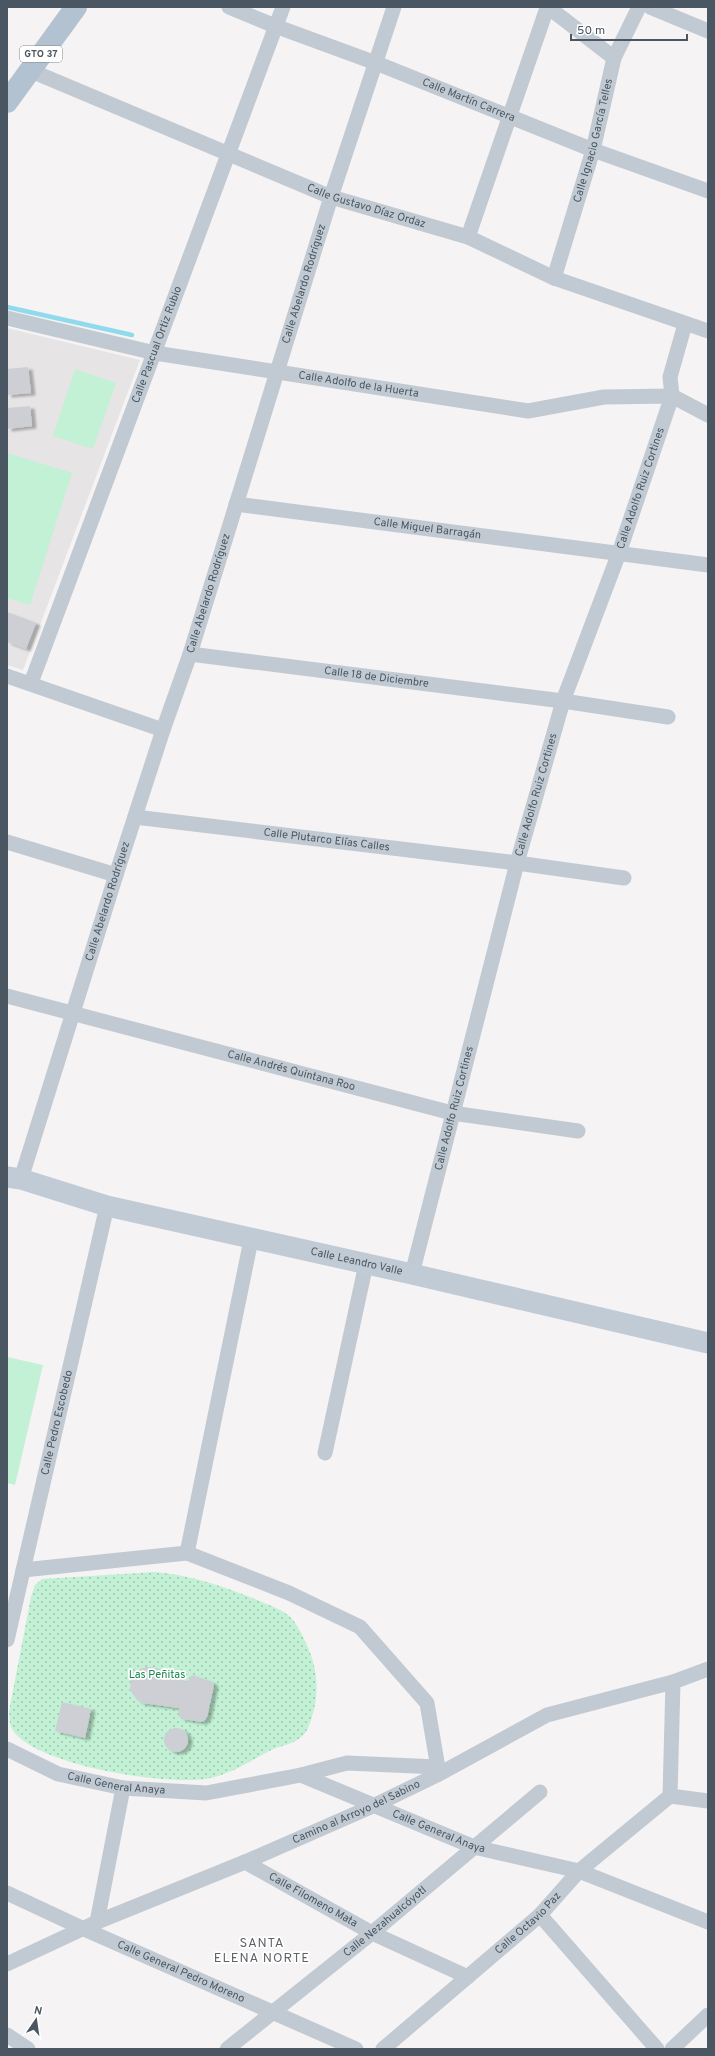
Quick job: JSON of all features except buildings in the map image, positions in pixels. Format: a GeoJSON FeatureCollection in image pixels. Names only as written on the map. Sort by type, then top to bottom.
{"type":"FeatureCollection","features":[{"type":"Feature","properties":{"kind":"main road"},"geometry":{"type":"LineString","coordinates":[[44,49],[56,7]]}},
{"type":"Feature","properties":{"kind":"main road","name":"GTO 37"},"geometry":{"type":"LineString","coordinates":[[7,102],[44,49],[76,7]]}},
{"type":"Feature","properties":{"kind":"street","name":"Calle Martín Carrera"},"geometry":{"type":"LineString","coordinates":[[229,7],[275,26],[376,63],[593,150],[708,191]]}},
{"type":"Feature","properties":{"kind":"street","name":"Calle Pascual Ortiz Rubio"},"geometry":{"type":"LineString","coordinates":[[31,683],[283,7]]}},
{"type":"Feature","properties":{"kind":"street","name":"Calle Abelardo Rodríguez"},"geometry":{"type":"LineString","coordinates":[[14,1178],[73,1013],[163,730],[190,654],[330,197],[394,7]]}},
{"type":"Feature","properties":{"kind":"street","name":"Calle Ignacio García Telles"},"geometry":{"type":"LineString","coordinates":[[554,278],[593,150],[614,58],[639,7]]}},
{"type":"Feature","properties":{"kind":"street"},"geometry":{"type":"LineString","coordinates":[[650,7],[708,31]]}},
{"type":"Feature","properties":{"kind":"street"},"geometry":{"type":"LineString","coordinates":[[468,237],[511,117],[547,8],[614,58]]}},
{"type":"Feature","properties":{"kind":"street","name":"Calle Gustavo Díaz Ordaz"},"geometry":{"type":"LineString","coordinates":[[29,70],[330,197],[468,237],[554,278],[708,331]]}},
{"type":"Feature","properties":{"kind":"street","name":"Calle Adolfo de la Huerta"},"geometry":{"type":"LineString","coordinates":[[7,318],[155,353],[528,411],[604,397],[672,396],[708,415]]}},
{"type":"Feature","properties":{"kind":"street","name":"Calle Adolfo Ruiz Cortines"},"geometry":{"type":"LineString","coordinates":[[412,1274],[517,863],[562,701],[619,553],[672,396],[670,377],[685,324]]}},
{"type":"Feature","properties":{"kind":"street","name":"Calle Miguel Barragán"},"geometry":{"type":"LineString","coordinates":[[236,504],[708,565]]}},
{"type":"Feature","properties":{"kind":"street","name":"Calle 18 de Diciembre"},"geometry":{"type":"LineString","coordinates":[[190,654],[562,701],[668,717]]}},
{"type":"Feature","properties":{"kind":"street"},"geometry":{"type":"LineString","coordinates":[[7,676],[31,683],[163,730]]}},
{"type":"Feature","properties":{"kind":"street","name":"Calle Plutarco Elías Calles"},"geometry":{"type":"LineString","coordinates":[[135,818],[517,863],[624,878]]}},
{"type":"Feature","properties":{"kind":"street"},"geometry":{"type":"LineString","coordinates":[[7,842],[116,875]]}},
{"type":"Feature","properties":{"kind":"street","name":"Calle Andrés Quintana Roo"},"geometry":{"type":"LineString","coordinates":[[7,996],[452,1113],[578,1131]]}},
{"type":"Feature","properties":{"kind":"street","name":"Calle Leandro Valle"},"geometry":{"type":"LineString","coordinates":[[14,1178],[107,1206],[251,1240],[412,1274],[708,1343]]}},
{"type":"Feature","properties":{"kind":"street","name":"Calle Pedro Escobedo"},"geometry":{"type":"LineString","coordinates":[[7,1637],[107,1206]]}},
{"type":"Feature","properties":{"kind":"street"},"geometry":{"type":"LineString","coordinates":[[187,1553],[251,1240]]}},
{"type":"Feature","properties":{"kind":"street"},"geometry":{"type":"LineString","coordinates":[[325,1453],[366,1264]]}},
{"type":"Feature","properties":{"kind":"street"},"geometry":{"type":"LineString","coordinates":[[23,1570],[187,1553],[289,1593],[360,1627],[427,1703],[438,1771],[347,1763],[301,1775]]}},
{"type":"Feature","properties":{"kind":"street","name":"Camino al Arroyo del Sabino"},"geometry":{"type":"LineString","coordinates":[[7,1964],[84,1930],[97,1922],[245,1862],[373,1806],[547,1715],[673,1682],[708,1669]]}},
{"type":"Feature","properties":{"kind":"street"},"geometry":{"type":"LineString","coordinates":[[673,1682],[670,1796],[708,1801]]}},
{"type":"Feature","properties":{"kind":"street","name":"Calle General Anaya"},"geometry":{"type":"LineString","coordinates":[[7,1749],[58,1774],[123,1788],[206,1792],[301,1775],[474,1847],[579,1871],[708,1922]]}},
{"type":"Feature","properties":{"kind":"street"},"geometry":{"type":"LineString","coordinates":[[97,1922],[123,1788]]}},
{"type":"Feature","properties":{"kind":"street","name":"Calle Nezahualcóyotl"},"geometry":{"type":"LineString","coordinates":[[227,2049],[372,1933],[540,1792]]}},
{"type":"Feature","properties":{"kind":"street","name":"Calle Octavio Paz"},"geometry":{"type":"LineString","coordinates":[[383,2049],[540,1915],[579,1871],[670,1796]]}},
{"type":"Feature","properties":{"kind":"street","name":"Calle Filomeno Mata"},"geometry":{"type":"LineString","coordinates":[[245,1862],[372,1933],[468,1977]]}},
{"type":"Feature","properties":{"kind":"street","name":"Calle General Pedro Moreno"},"geometry":{"type":"LineString","coordinates":[[7,1894],[84,1930],[356,2049]]}},
{"type":"Feature","properties":{"kind":"street"},"geometry":{"type":"LineString","coordinates":[[540,1915],[658,2049]]}},
{"type":"Feature","properties":{"kind":"street"},"geometry":{"type":"LineString","coordinates":[[672,2049],[708,2015]]}},
{"type":"Feature","properties":{"kind":"street"},"geometry":{"type":"LineString","coordinates":[[7,2035],[28,2049]]}},
{"type":"Feature","properties":{"kind":"shaded area"},"geometry":{"type":"Polygon","coordinates":[[[7,328],[140,360],[23,670],[7,665],[7,328]]]}},
{"type":"Feature","properties":{"kind":"green space"},"geometry":{"type":"Polygon","coordinates":[[[75,369],[116,383],[93,449],[53,436],[75,369]]]}},
{"type":"Feature","properties":{"kind":"green space"},"geometry":{"type":"Polygon","coordinates":[[[7,453],[72,473],[30,605],[7,598],[7,453]]]}},
{"type":"Feature","properties":{"kind":"green space"},"geometry":{"type":"Polygon","coordinates":[[[7,1357],[43,1365],[15,1485],[7,1483],[7,1357]]]}},
{"type":"Feature","properties":{"kind":"green space","name":"Las Peñitas"},"geometry":{"type":"Polygon","coordinates":[[[155,1572],[194,1578],[243,1594],[272,1606],[291,1618],[306,1643],[310,1653],[315,1672],[317,1691],[311,1720],[306,1732],[302,1736],[293,1742],[269,1751],[239,1768],[206,1779],[187,1780],[134,1776],[76,1763],[49,1755],[28,1744],[14,1732],[10,1723],[10,1706],[31,1597],[35,1585],[42,1579],[155,1572]]]}},
{"type":"Feature","properties":{"kind":"waterway"},"geometry":{"type":"LineString","coordinates":[[7,307],[132,335]]}},
{"type":"Feature","properties":{"kind":"district","name":"SANTA ELENA NORTE"},"geometry":{"type":"Point","coordinates":[262,1952]}}]}
